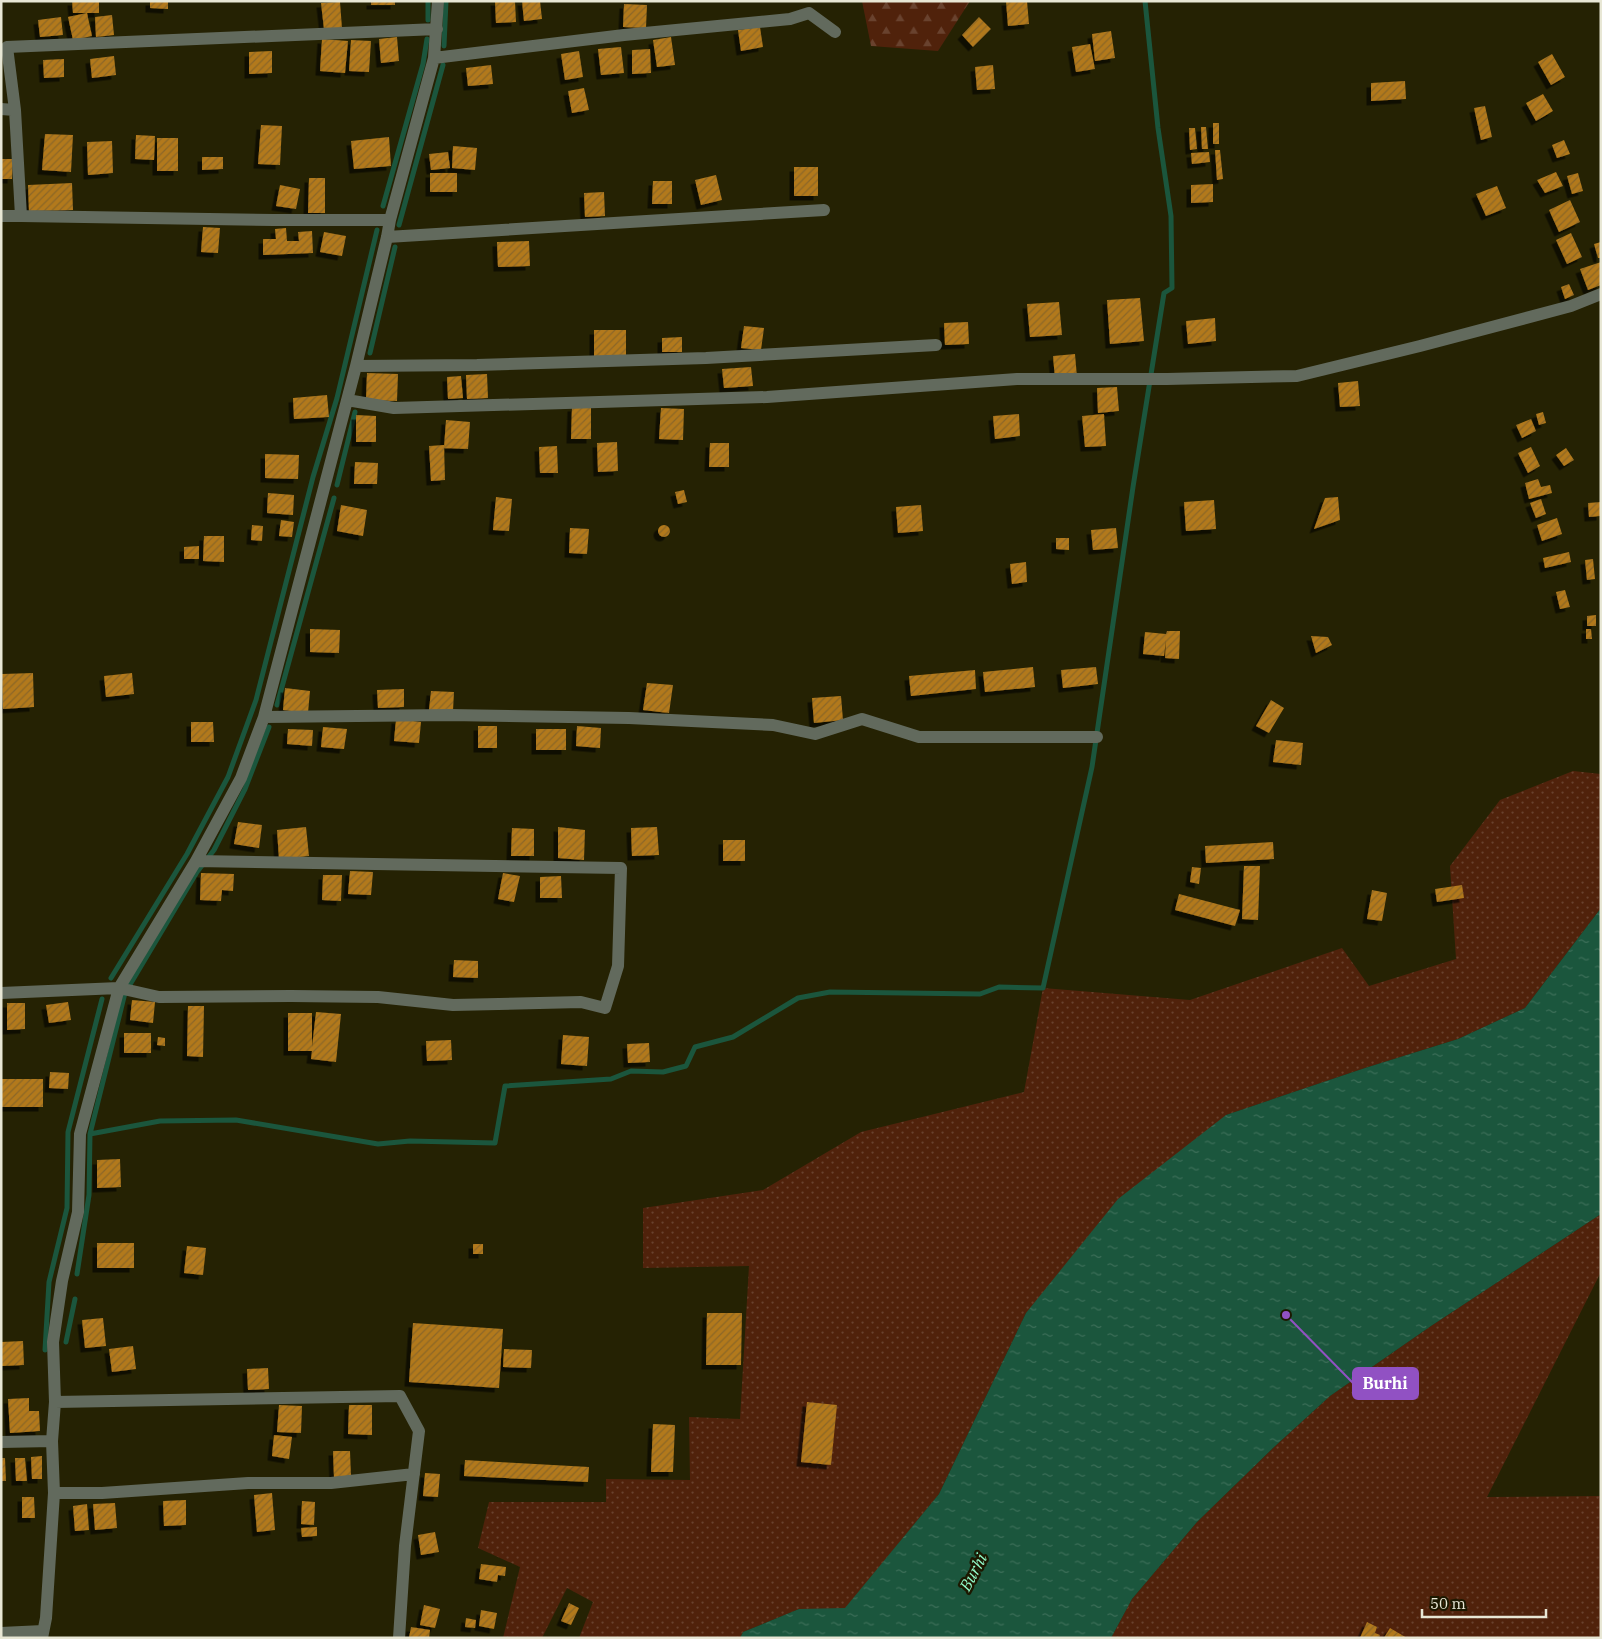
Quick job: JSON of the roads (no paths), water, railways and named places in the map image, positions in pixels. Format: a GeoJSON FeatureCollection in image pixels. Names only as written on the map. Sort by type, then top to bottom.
{"type":"FeatureCollection","features":[{"type":"Feature","properties":{"kind":"street"},"geometry":{"type":"LineString","coordinates":[[1,1633],[42,1634],[46,1618],[54,1493],[52,1441],[55,1402],[53,1342],[62,1281],[78,1212],[80,1134],[118,988],[196,861],[240,778],[264,718],[356,366],[390,220],[434,58],[438,1]]}},
{"type":"Feature","properties":{"kind":"street"},"geometry":{"type":"LineString","coordinates":[[434,58],[624,35],[790,19],[809,13],[835,32]]}},
{"type":"Feature","properties":{"kind":"street"},"geometry":{"type":"LineString","coordinates":[[21,216],[15,110],[7,46],[436,29]]}},
{"type":"Feature","properties":{"kind":"street"},"geometry":{"type":"LineString","coordinates":[[1,109],[15,110]]}},
{"type":"Feature","properties":{"kind":"street"},"geometry":{"type":"LineString","coordinates":[[387,237],[824,210]]}},
{"type":"Feature","properties":{"kind":"street"},"geometry":{"type":"LineString","coordinates":[[1,216],[390,220]]}},
{"type":"Feature","properties":{"kind":"street"},"geometry":{"type":"LineString","coordinates":[[347,400],[394,408],[767,397],[1017,379],[1167,380],[1297,376],[1572,306],[1601,294]]}},
{"type":"Feature","properties":{"kind":"street"},"geometry":{"type":"LineString","coordinates":[[356,366],[477,365],[706,358],[936,346]]}},
{"type":"Feature","properties":{"kind":"street"},"geometry":{"type":"LineString","coordinates":[[264,718],[450,715],[629,718],[773,725],[815,734],[862,719],[919,737],[1097,737]]}},
{"type":"Feature","properties":{"kind":"street"},"geometry":{"type":"LineString","coordinates":[[1,993],[118,988],[159,997],[291,996],[378,998],[453,1005],[581,1002],[605,1008],[618,966],[621,868],[196,861]]}},
{"type":"Feature","properties":{"kind":"street"},"geometry":{"type":"LineString","coordinates":[[55,1402],[400,1396],[419,1431],[405,1546],[399,1638]]}},
{"type":"Feature","properties":{"kind":"street"},"geometry":{"type":"LineString","coordinates":[[1,1442],[52,1441]]}},
{"type":"Feature","properties":{"kind":"street"},"geometry":{"type":"LineString","coordinates":[[54,1493],[102,1493],[248,1483],[331,1484],[414,1474]]}},
{"type":"Feature","properties":{"kind":"water"},"geometry":{"type":"Polygon","coordinates":[[[1601,908],[1601,1214],[1431,1326],[1330,1396],[1197,1522],[1132,1599],[1111,1638],[740,1638],[743,1632],[799,1609],[845,1608],[939,1494],[1026,1313],[1118,1199],[1226,1115],[1458,1039],[1525,1008],[1601,908]]]}},
{"type":"Feature","properties":{"kind":"waterway"},"geometry":{"type":"LineString","coordinates":[[428,1],[428,20]]}},
{"type":"Feature","properties":{"kind":"waterway"},"geometry":{"type":"LineString","coordinates":[[444,46],[446,1]]}},
{"type":"Feature","properties":{"kind":"waterway"},"geometry":{"type":"LineString","coordinates":[[90,1134],[160,1121],[236,1120],[378,1144],[410,1141],[495,1143],[505,1086],[611,1079],[631,1071],[663,1072],[686,1066],[695,1047],[733,1037],[798,998],[830,992],[980,994],[999,987],[1043,988],[1092,767],[1133,487],[1164,293],[1172,288],[1171,216],[1158,128],[1145,1]]}},
{"type":"Feature","properties":{"kind":"waterway"},"geometry":{"type":"LineString","coordinates":[[383,206],[423,64],[427,39]]}},
{"type":"Feature","properties":{"kind":"waterway"},"geometry":{"type":"LineString","coordinates":[[399,225],[443,65]]}},
{"type":"Feature","properties":{"kind":"waterway"},"geometry":{"type":"LineString","coordinates":[[111,978],[187,854],[228,777],[256,700],[313,477],[337,398],[377,230]]}},
{"type":"Feature","properties":{"kind":"waterway"},"geometry":{"type":"LineString","coordinates":[[370,353],[395,247]]}},
{"type":"Feature","properties":{"kind":"waterway"},"geometry":{"type":"LineString","coordinates":[[337,485],[355,412]]}},
{"type":"Feature","properties":{"kind":"waterway"},"geometry":{"type":"LineString","coordinates":[[277,705],[334,498]]}},
{"type":"Feature","properties":{"kind":"waterway"},"geometry":{"type":"LineString","coordinates":[[77,1274],[89,1195],[90,1134],[125,993],[197,872],[214,850],[245,789],[269,727]]}},
{"type":"Feature","properties":{"kind":"waterway"},"geometry":{"type":"LineString","coordinates":[[45,1350],[49,1282],[67,1208],[68,1132],[102,999]]}},
{"type":"Feature","properties":{"kind":"waterway"},"geometry":{"type":"LineString","coordinates":[[66,1342],[75,1299]]}},
{"type":"Feature","properties":{"kind":"place","name":"Burhi"},"geometry":{"type":"Point","coordinates":[1286,1315]}}]}
